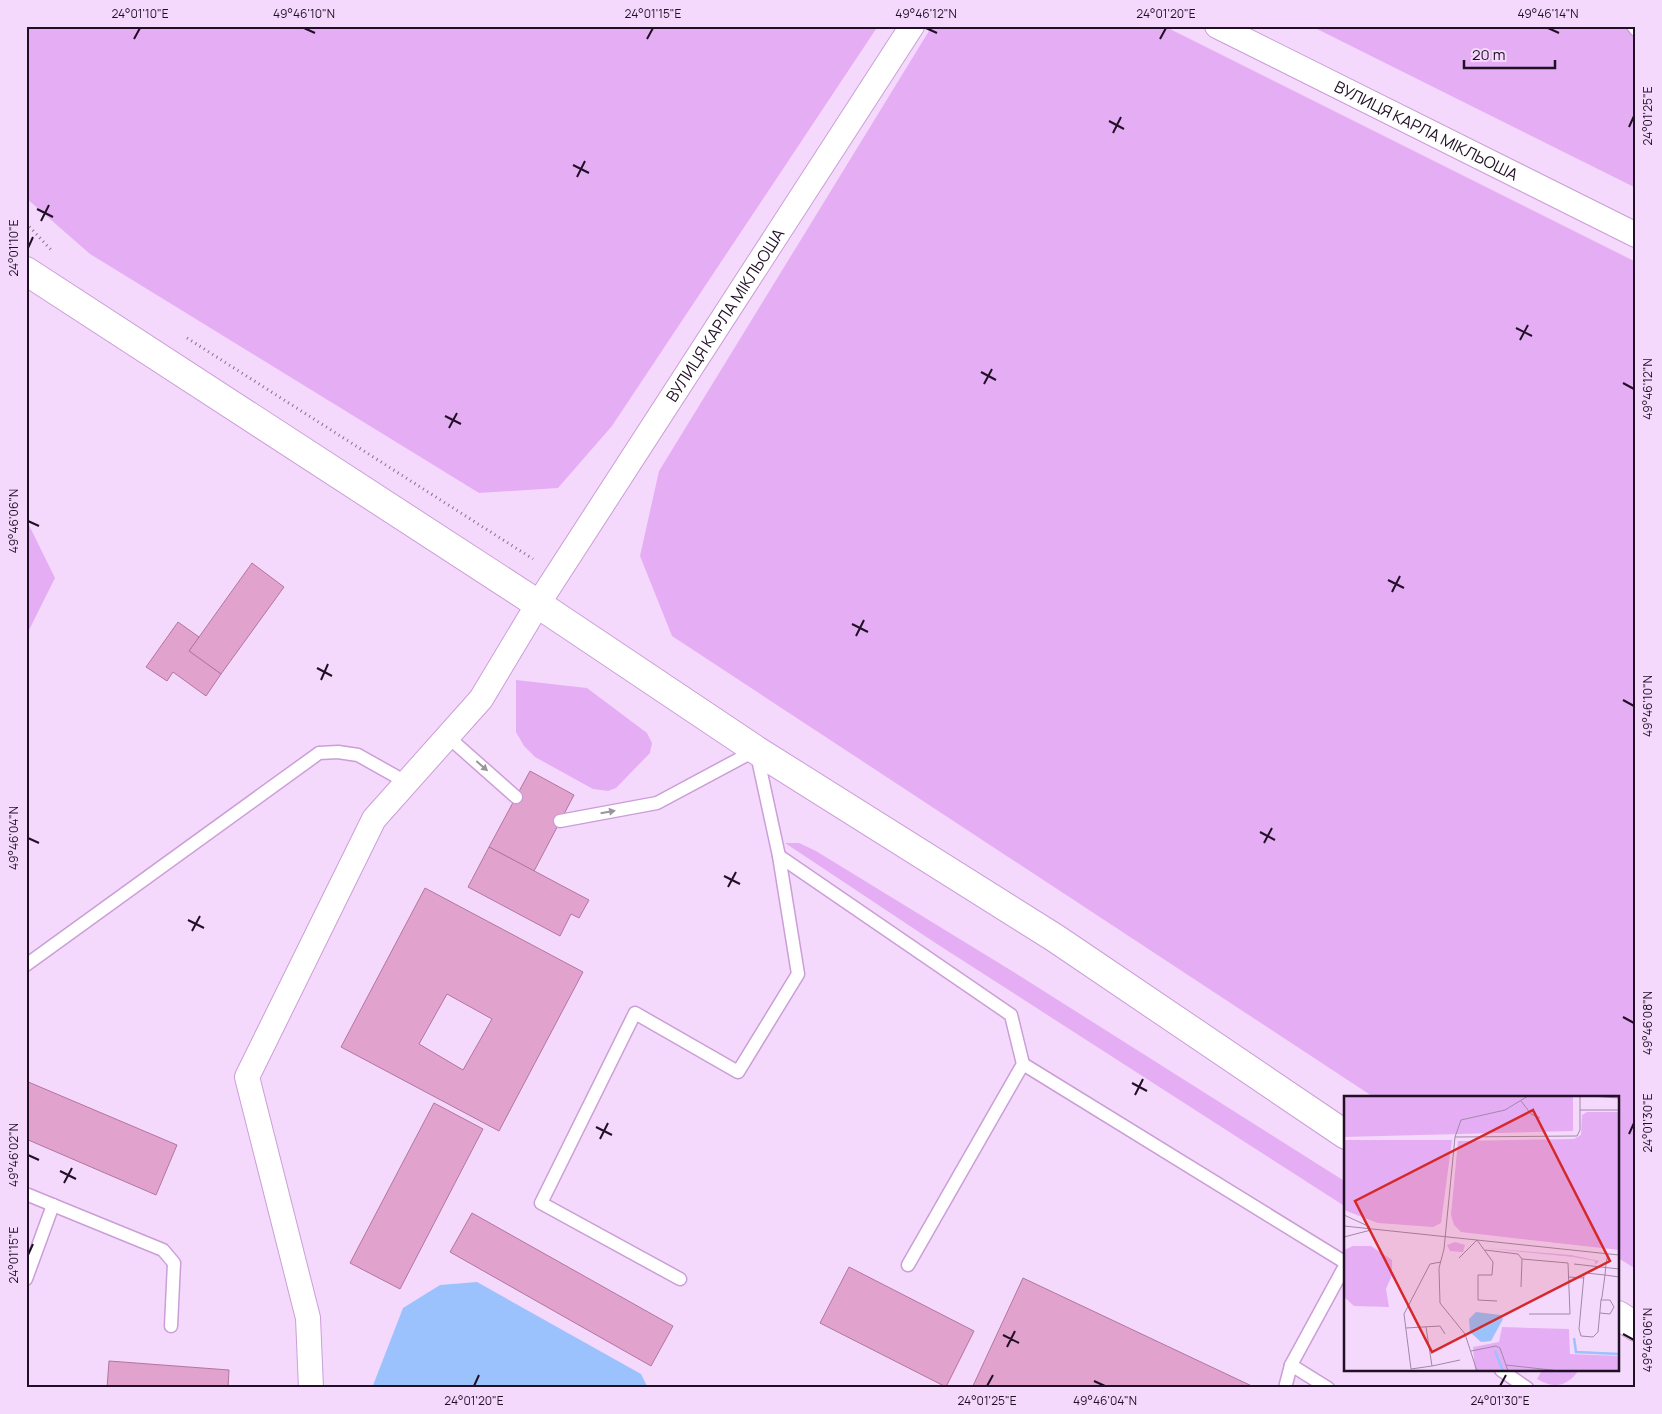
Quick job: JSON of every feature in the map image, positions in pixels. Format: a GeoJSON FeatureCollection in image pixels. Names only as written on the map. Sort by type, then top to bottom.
{"type":"FeatureCollection","features":[{"type":"Feature","properties":{"kind":"highway"},"geometry":{"type":"LineString","coordinates":[[30,273],[538,604],[756,750],[1055,938],[1344,1133]]}},
{"type":"Feature","properties":{"kind":"highway"},"geometry":{"type":"LineString","coordinates":[[1620,1316],[1636,1326]]}},
{"type":"Feature","properties":{"kind":"street","name":"ВУЛИЦЯ КАРЛА МІКЛЬОША"},"geometry":{"type":"LineString","coordinates":[[311,1388],[308,1318],[247,1077],[374,819],[480,699],[557,574],[912,26]]}},
{"type":"Feature","properties":{"kind":"street","name":"ВУЛИЦЯ КАРЛА МІКЛЬОША"},"geometry":{"type":"LineString","coordinates":[[1217,26],[1636,235]]}},
{"type":"Feature","properties":{"kind":"lane"},"geometry":{"type":"LineString","coordinates":[[1633,26],[1636,30]]}},
{"type":"Feature","properties":{"kind":"lane"},"geometry":{"type":"LineString","coordinates":[[447,736],[516,797]]}},
{"type":"Feature","properties":{"kind":"lane"},"geometry":{"type":"LineString","coordinates":[[560,821],[658,803],[756,750],[779,856],[798,974],[738,1072],[635,1013],[541,1202],[680,1279]]}},
{"type":"Feature","properties":{"kind":"lane"},"geometry":{"type":"LineString","coordinates":[[26,965],[319,753],[338,752],[358,755],[406,782]]}},
{"type":"Feature","properties":{"kind":"lane"},"geometry":{"type":"LineString","coordinates":[[779,856],[1011,1015],[1023,1064],[908,1265]]}},
{"type":"Feature","properties":{"kind":"lane"},"geometry":{"type":"LineString","coordinates":[[1023,1064],[1344,1263]]}},
{"type":"Feature","properties":{"kind":"lane"},"geometry":{"type":"LineString","coordinates":[[26,1194],[164,1250],[174,1263],[171,1326]]}},
{"type":"Feature","properties":{"kind":"lane"},"geometry":{"type":"LineString","coordinates":[[26,1280],[53,1205]]}},
{"type":"Feature","properties":{"kind":"lane"},"geometry":{"type":"LineString","coordinates":[[1285,1388],[1291,1366],[1344,1268]]}},
{"type":"Feature","properties":{"kind":"lane"},"geometry":{"type":"LineString","coordinates":[[1291,1366],[1328,1388]]}},
{"type":"Feature","properties":{"kind":"lane"},"geometry":{"type":"LineString","coordinates":[[1504,1372],[1527,1388]]}},
{"type":"Feature","properties":{"kind":"path"},"geometry":{"type":"LineString","coordinates":[[26,222],[54,253]]}},
{"type":"Feature","properties":{"kind":"path"},"geometry":{"type":"LineString","coordinates":[[180,333],[557,574]]}},
{"type":"Feature","properties":{"kind":"shaded area"},"geometry":{"type":"Polygon","coordinates":[[[26,26],[878,26],[612,426],[558,488],[479,493],[90,254],[26,198],[26,26]]]}},
{"type":"Feature","properties":{"kind":"shaded area"},"geometry":{"type":"Polygon","coordinates":[[[932,26],[1164,26],[1636,262],[1636,1269],[1620,1259],[1620,1096],[1372,1096],[672,636],[640,556],[659,471],[932,26]]]}},
{"type":"Feature","properties":{"kind":"shaded area"},"geometry":{"type":"Polygon","coordinates":[[[1311,26],[1636,26],[1636,188],[1311,26]]]}},
{"type":"Feature","properties":{"kind":"shaded area"},"geometry":{"type":"Polygon","coordinates":[[[26,519],[55,578],[26,636],[26,519]]]}},
{"type":"Feature","properties":{"kind":"shaded area"},"geometry":{"type":"Polygon","coordinates":[[[516,680],[587,688],[647,733],[652,743],[650,753],[616,788],[608,791],[593,789],[535,757],[524,746],[516,732],[516,680]]]}},
{"type":"Feature","properties":{"kind":"shaded area"},"geometry":{"type":"Polygon","coordinates":[[[785,843],[799,843],[816,851],[1012,971],[1344,1181],[1344,1206],[937,944],[785,843]]]}},
{"type":"Feature","properties":{"kind":"shaded area"},"geometry":{"type":"Polygon","coordinates":[[[1541,1372],[1577,1372],[1570,1380],[1560,1385],[1549,1384],[1537,1379],[1541,1372]]]}},
{"type":"Feature","properties":{"kind":"water"},"geometry":{"type":"Polygon","coordinates":[[[477,1282],[641,1374],[648,1388],[372,1388],[403,1308],[440,1285],[477,1282]]]}},
{"type":"Feature","properties":{"kind":"building"},"geometry":{"type":"Polygon","coordinates":[[[252,563],[284,587],[221,674],[189,651],[252,563]]]}},
{"type":"Feature","properties":{"kind":"building"},"geometry":{"type":"Polygon","coordinates":[[[178,622],[199,637],[189,651],[221,674],[206,696],[173,672],[167,681],[146,667],[178,622]]]}},
{"type":"Feature","properties":{"kind":"building"},"geometry":{"type":"Polygon","coordinates":[[[530,771],[574,795],[534,871],[489,847],[530,771]]]}},
{"type":"Feature","properties":{"kind":"building"},"geometry":{"type":"Polygon","coordinates":[[[489,847],[589,900],[579,918],[571,914],[560,936],[468,887],[489,847]]]}},
{"type":"Feature","properties":{"kind":"building"},"geometry":{"type":"Polygon","coordinates":[[[425,888],[583,972],[499,1131],[341,1047],[425,888]],[[447,994],[419,1044],[463,1070],[492,1019],[447,994]]]}},
{"type":"Feature","properties":{"kind":"building"},"geometry":{"type":"Polygon","coordinates":[[[26,1081],[177,1145],[156,1195],[26,1139],[26,1081]]]}},
{"type":"Feature","properties":{"kind":"building"},"geometry":{"type":"Polygon","coordinates":[[[434,1103],[483,1129],[400,1289],[350,1263],[434,1103]]]}},
{"type":"Feature","properties":{"kind":"building"},"geometry":{"type":"Polygon","coordinates":[[[472,1213],[673,1326],[651,1366],[450,1252],[472,1213]]]}},
{"type":"Feature","properties":{"kind":"building"},"geometry":{"type":"Polygon","coordinates":[[[849,1267],[974,1331],[946,1387],[820,1323],[849,1267]]]}},
{"type":"Feature","properties":{"kind":"building"},"geometry":{"type":"Polygon","coordinates":[[[1023,1278],[1256,1388],[972,1388],[1023,1278]]]}},
{"type":"Feature","properties":{"kind":"building"},"geometry":{"type":"Polygon","coordinates":[[[109,1361],[229,1370],[228,1388],[107,1388],[109,1361]]]}}]}
